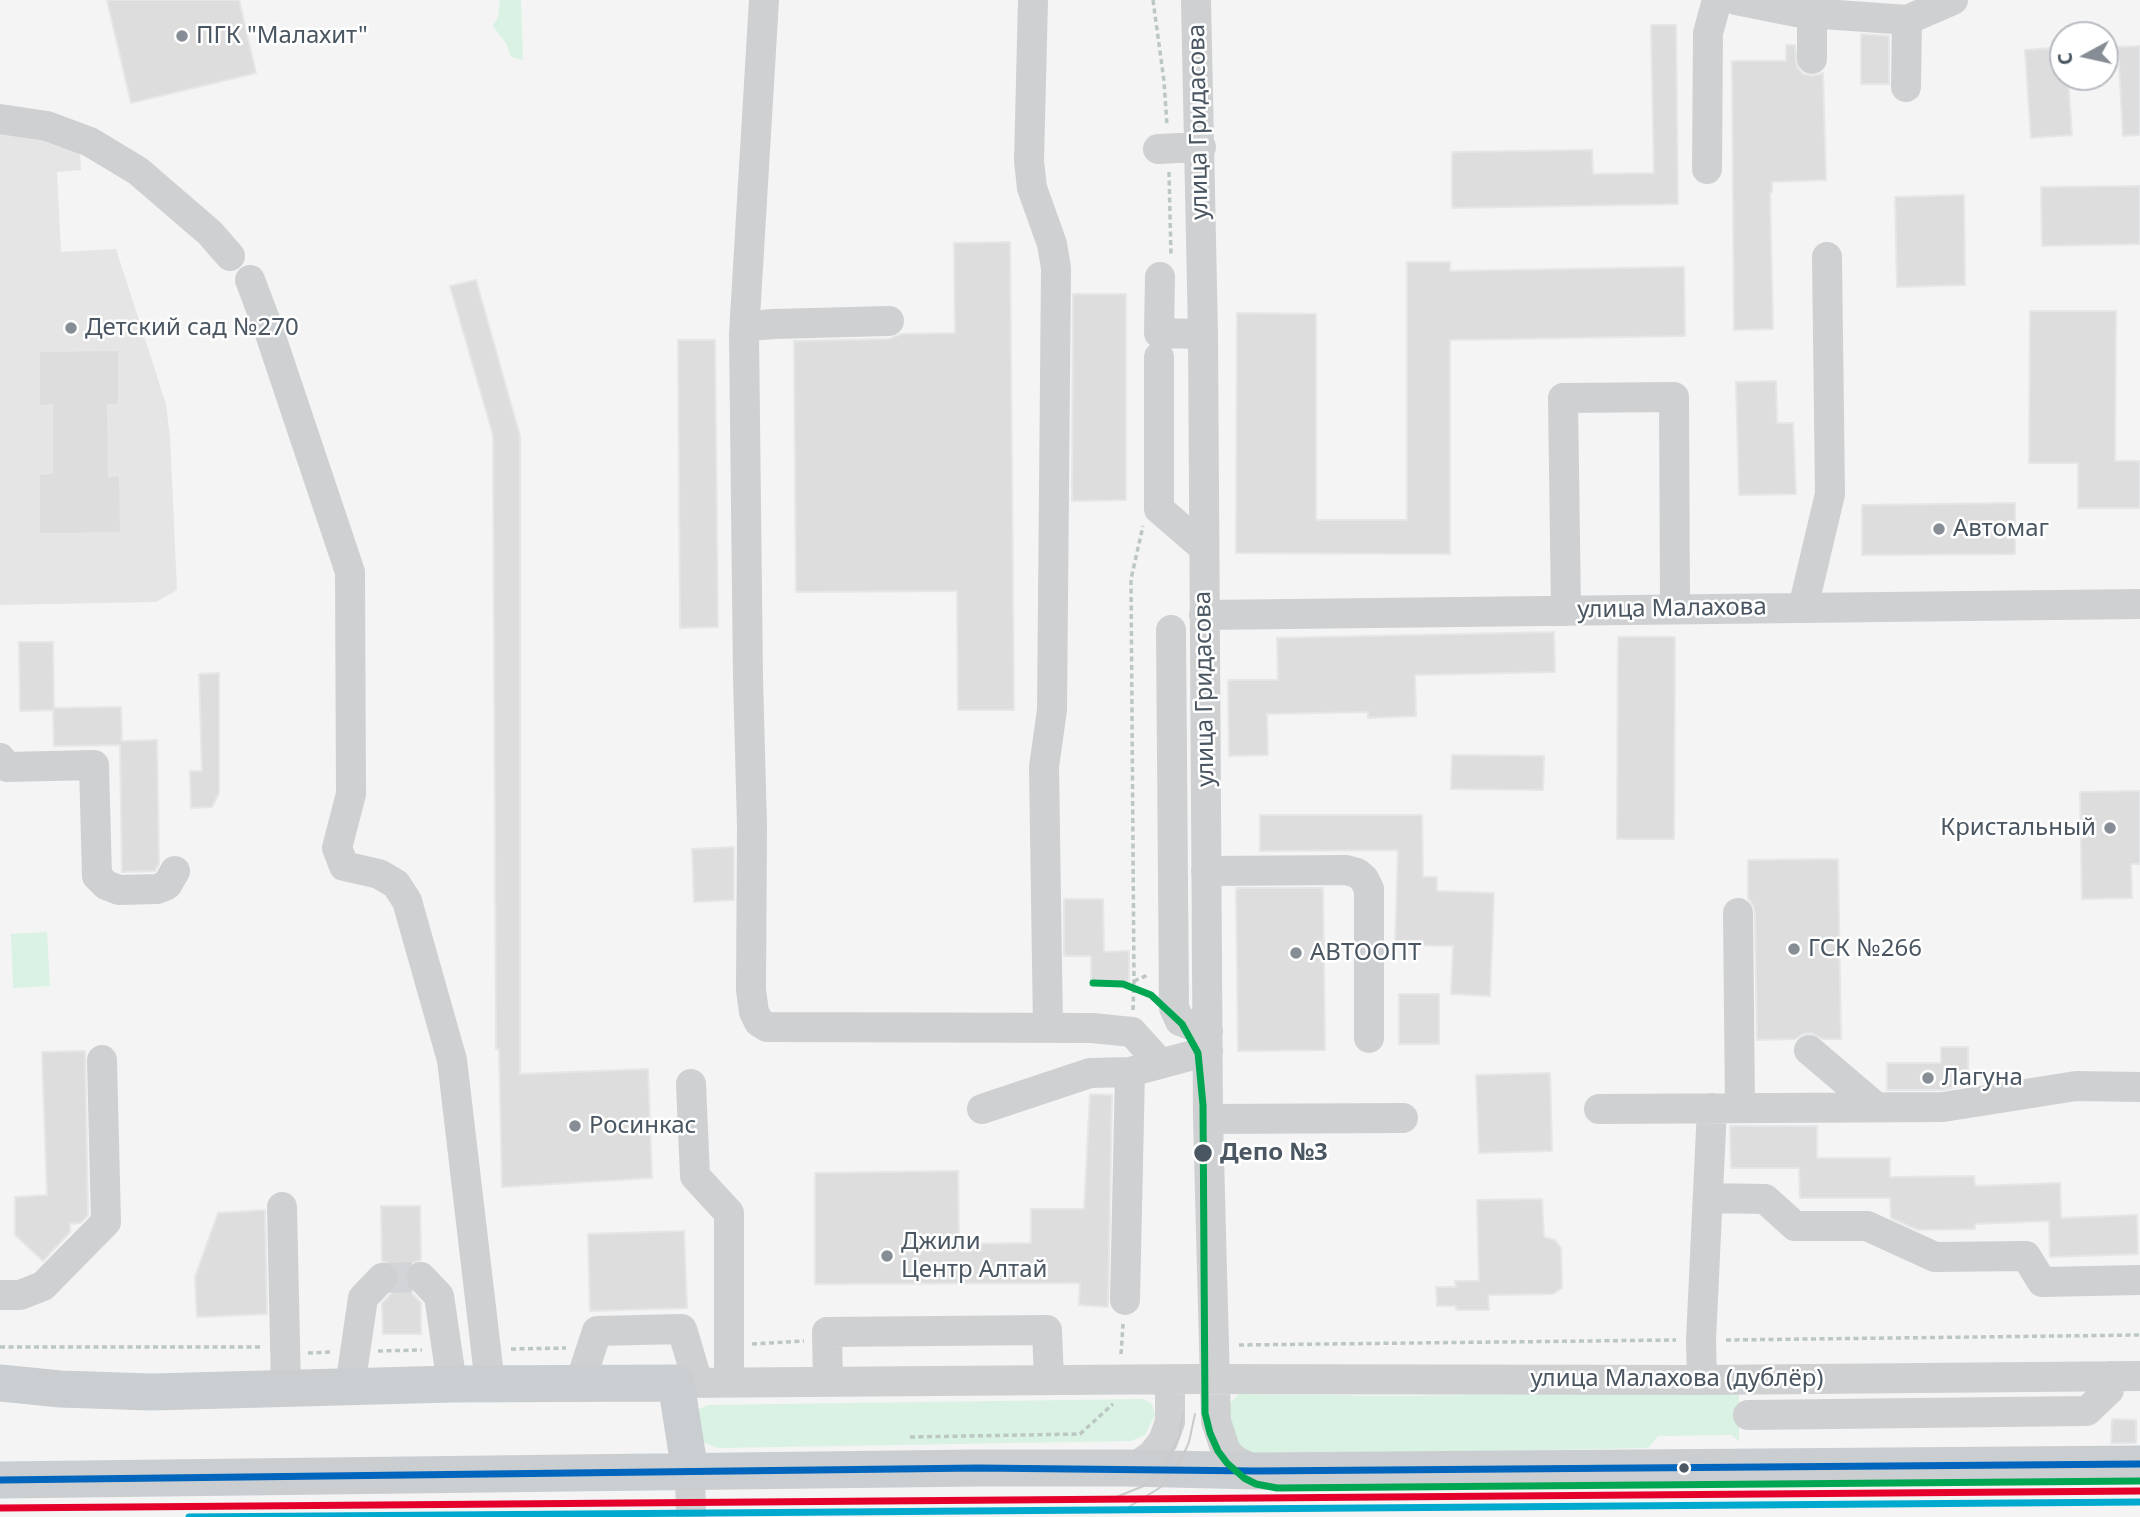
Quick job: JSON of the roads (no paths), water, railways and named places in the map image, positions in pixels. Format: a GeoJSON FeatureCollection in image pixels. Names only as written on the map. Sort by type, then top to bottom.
{"type":"FeatureCollection","features":[{"type":"Feature","properties":{"kind":"main road"},"geometry":{"type":"LineString","coordinates":[[0,1383],[60,1389],[138,1391],[286,1388],[353,1369],[488,1366],[580,1383],[687,1383],[690,1472]]}},
{"type":"Feature","properties":{"kind":"main road"},"geometry":{"type":"LineString","coordinates":[[0,1480],[1127,1468],[1257,1471],[2140,1464]]}},
{"type":"Feature","properties":{"kind":"street"},"geometry":{"type":"LineString","coordinates":[[764,0],[744,334],[752,826],[751,990],[754,1012],[759,1022],[767,1027],[1092,1028],[1132,1032],[1160,1063]]}},
{"type":"Feature","properties":{"kind":"street"},"geometry":{"type":"LineString","coordinates":[[1033,0],[1028,161],[1032,188],[1052,244],[1056,268],[1052,710],[1044,767],[1048,1028]]}},
{"type":"Feature","properties":{"kind":"street","name":"улица Гридасова"},"geometry":{"type":"LineString","coordinates":[[1196,0],[1201,147],[1208,1119],[1214,1379],[1216,1421],[1226,1452],[1236,1461],[1257,1471]]}},
{"type":"Feature","properties":{"kind":"street"},"geometry":{"type":"LineString","coordinates":[[1707,169],[1708,33],[1717,0]]}},
{"type":"Feature","properties":{"kind":"street"},"geometry":{"type":"LineString","coordinates":[[1736,0],[1796,12],[1906,20],[1953,0]]}},
{"type":"Feature","properties":{"kind":"street"},"geometry":{"type":"LineString","coordinates":[[1812,12],[1812,59]]}},
{"type":"Feature","properties":{"kind":"street"},"geometry":{"type":"LineString","coordinates":[[1906,20],[1906,87]]}},
{"type":"Feature","properties":{"kind":"street"},"geometry":{"type":"LineString","coordinates":[[0,119],[47,126],[90,142],[138,171],[210,233],[230,256]]}},
{"type":"Feature","properties":{"kind":"street"},"geometry":{"type":"LineString","coordinates":[[1158,149],[1201,147]]}},
{"type":"Feature","properties":{"kind":"street"},"geometry":{"type":"LineString","coordinates":[[1803,608],[1830,494],[1828,257]]}},
{"type":"Feature","properties":{"kind":"street"},"geometry":{"type":"LineString","coordinates":[[1160,278],[1159,333],[1203,334]]}},
{"type":"Feature","properties":{"kind":"street"},"geometry":{"type":"LineString","coordinates":[[250,280],[350,572],[351,794],[337,848],[344,866],[379,874],[396,884],[407,901],[452,1060],[488,1366]]}},
{"type":"Feature","properties":{"kind":"street"},"geometry":{"type":"LineString","coordinates":[[744,334],[749,326],[890,321]]}},
{"type":"Feature","properties":{"kind":"street"},"geometry":{"type":"LineString","coordinates":[[1159,357],[1159,509],[1203,547]]}},
{"type":"Feature","properties":{"kind":"street"},"geometry":{"type":"LineString","coordinates":[[1566,611],[1563,398],[1674,397],[1675,609]]}},
{"type":"Feature","properties":{"kind":"street","name":"улица Малахова"},"geometry":{"type":"LineString","coordinates":[[1204,615],[2140,604]]}},
{"type":"Feature","properties":{"kind":"street"},"geometry":{"type":"LineString","coordinates":[[982,1109],[1090,1073],[1130,1072],[1160,1063],[1208,1041],[1180,1021],[1174,1008],[1171,630]]}},
{"type":"Feature","properties":{"kind":"street"},"geometry":{"type":"LineString","coordinates":[[0,758],[7,766],[94,765],[97,877],[106,886],[119,890],[156,889],[167,885],[175,871]]}},
{"type":"Feature","properties":{"kind":"street"},"geometry":{"type":"LineString","coordinates":[[1173,821],[1206,821]]}},
{"type":"Feature","properties":{"kind":"street"},"geometry":{"type":"LineString","coordinates":[[1206,872],[1346,870],[1357,873],[1364,879],[1369,889],[1369,1038]]}},
{"type":"Feature","properties":{"kind":"street"},"geometry":{"type":"LineString","coordinates":[[1173,908],[1206,907]]}},
{"type":"Feature","properties":{"kind":"street"},"geometry":{"type":"LineString","coordinates":[[1702,1380],[1701,1340],[1708,1198],[1726,1108],[1738,913]]}},
{"type":"Feature","properties":{"kind":"street"},"geometry":{"type":"LineString","coordinates":[[1808,1050],[1876,1107]]}},
{"type":"Feature","properties":{"kind":"street"},"geometry":{"type":"LineString","coordinates":[[0,1295],[20,1295],[43,1286],[106,1222],[102,1060]]}},
{"type":"Feature","properties":{"kind":"street"},"geometry":{"type":"LineString","coordinates":[[1125,1300],[1130,1072]]}},
{"type":"Feature","properties":{"kind":"street"},"geometry":{"type":"LineString","coordinates":[[691,1084],[695,1176],[729,1213],[729,1383]]}},
{"type":"Feature","properties":{"kind":"street"},"geometry":{"type":"LineString","coordinates":[[1599,1109],[1942,1107],[2076,1086],[2140,1087]]}},
{"type":"Feature","properties":{"kind":"street"},"geometry":{"type":"LineString","coordinates":[[1208,1119],[1403,1118]]}},
{"type":"Feature","properties":{"kind":"street"},"geometry":{"type":"LineString","coordinates":[[1708,1198],[1765,1199],[1795,1226],[1867,1226],[1935,1257],[2026,1256],[2042,1282],[2140,1280]]}},
{"type":"Feature","properties":{"kind":"street"},"geometry":{"type":"LineString","coordinates":[[282,1207],[286,1388]]}},
{"type":"Feature","properties":{"kind":"street"},"geometry":{"type":"LineString","coordinates":[[421,1277],[439,1296],[450,1367]]}},
{"type":"Feature","properties":{"kind":"street"},"geometry":{"type":"LineString","coordinates":[[353,1369],[363,1298],[382,1278]]}},
{"type":"Feature","properties":{"kind":"street"},"geometry":{"type":"LineString","coordinates":[[580,1383],[597,1331],[682,1329],[687,1383]]}},
{"type":"Feature","properties":{"kind":"street"},"geometry":{"type":"LineString","coordinates":[[828,1382],[827,1332],[1047,1330],[1049,1380]]}},
{"type":"Feature","properties":{"kind":"street"},"geometry":{"type":"LineString","coordinates":[[1748,1415],[2087,1410],[2109,1390],[2110,1376]]}},
{"type":"Feature","properties":{"kind":"street","name":"улица Малахова (дублёр)"},"geometry":{"type":"LineString","coordinates":[[687,1383],[2140,1376]]}},
{"type":"Feature","properties":{"kind":"street"},"geometry":{"type":"LineString","coordinates":[[1127,1468],[1152,1455],[1163,1441],[1170,1422],[1170,1379]]}},
{"type":"Feature","properties":{"kind":"street"},"geometry":{"type":"LineString","coordinates":[[690,1472],[691,1517]]}},
{"type":"Feature","properties":{"kind":"tunnel"},"geometry":{"type":"LineString","coordinates":[[382,1278],[421,1277]]}},
{"type":"Feature","properties":{"kind":"tram line"},"geometry":{"type":"LineString","coordinates":[[1109,1500],[1146,1485],[1163,1469],[1179,1437],[1183,1414]]}},
{"type":"Feature","properties":{"kind":"tram line"},"geometry":{"type":"LineString","coordinates":[[1108,1512],[1127,1508],[1161,1487],[1182,1458],[1189,1442],[1195,1414]]}},
{"type":"Feature","properties":{"kind":"place","name":"ПГК \"Малахит\""},"geometry":{"type":"Point","coordinates":[182,36]}},
{"type":"Feature","properties":{"kind":"place","name":"Детский сад №270"},"geometry":{"type":"Point","coordinates":[71,328]}},
{"type":"Feature","properties":{"kind":"place","name":"Автомаг"},"geometry":{"type":"Point","coordinates":[1939,529]}},
{"type":"Feature","properties":{"kind":"place","name":"Кристальный"},"geometry":{"type":"Point","coordinates":[2110,828]}},
{"type":"Feature","properties":{"kind":"place","name":"ГСК №266"},"geometry":{"type":"Point","coordinates":[1794,949]}},
{"type":"Feature","properties":{"kind":"place","name":"АВТООПТ"},"geometry":{"type":"Point","coordinates":[1296,953]}},
{"type":"Feature","properties":{"kind":"place","name":"Лагуна"},"geometry":{"type":"Point","coordinates":[1928,1078]}},
{"type":"Feature","properties":{"kind":"place","name":"Росинкас"},"geometry":{"type":"Point","coordinates":[575,1126]}},
{"type":"Feature","properties":{"kind":"place","name":"Депо №3"},"geometry":{"type":"Point","coordinates":[1203,1153]}},
{"type":"Feature","properties":{"kind":"place","name":"Джили Центр Алтай"},"geometry":{"type":"Point","coordinates":[887,1256]}}]}
